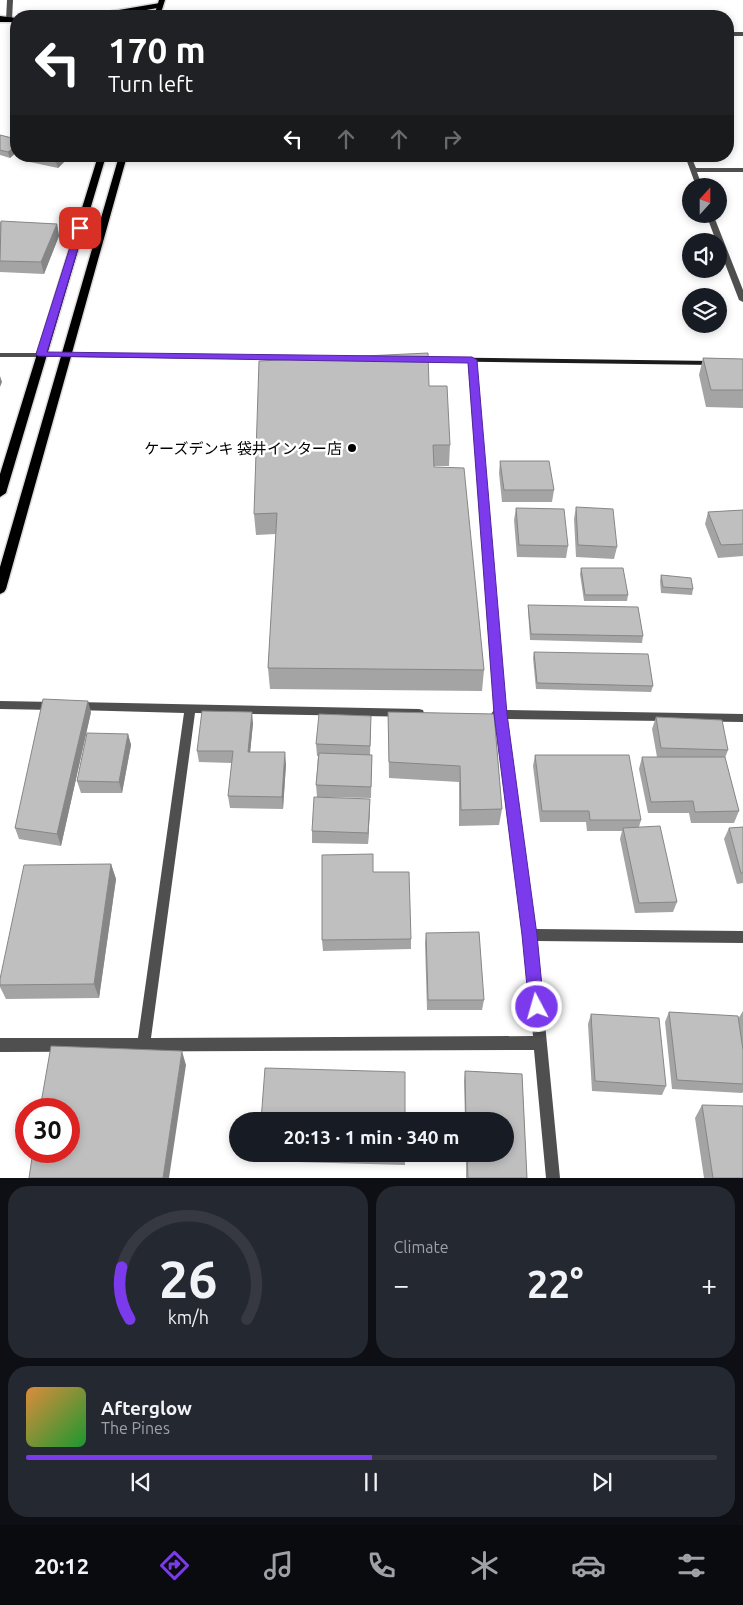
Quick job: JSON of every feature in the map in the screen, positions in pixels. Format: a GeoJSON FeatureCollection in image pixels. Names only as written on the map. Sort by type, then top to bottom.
{"type":"FeatureCollection","features":[{"type":"Feature","properties":{"kind":"highway"},"geometry":{"type":"LineString","coordinates":[[127,10],[161,2]]}},
{"type":"Feature","properties":{"kind":"main road"},"geometry":{"type":"LineString","coordinates":[[0,493],[100,162]]}},
{"type":"Feature","properties":{"kind":"main road"},"geometry":{"type":"LineString","coordinates":[[0,589],[121,162]]}},
{"type":"Feature","properties":{"kind":"street"},"geometry":{"type":"LineString","coordinates":[[8,20],[10,0]]}},
{"type":"Feature","properties":{"kind":"street"},"geometry":{"type":"LineString","coordinates":[[690,162],[696,178]]}},
{"type":"Feature","properties":{"kind":"street"},"geometry":{"type":"LineString","coordinates":[[693,170],[743,170]]}},
{"type":"Feature","properties":{"kind":"street"},"geometry":{"type":"LineString","coordinates":[[713,223],[743,300]]}},
{"type":"Feature","properties":{"kind":"street"},"geometry":{"type":"LineString","coordinates":[[0,354],[334,358]]}},
{"type":"Feature","properties":{"kind":"street"},"geometry":{"type":"LineString","coordinates":[[403,359],[723,363]]}},
{"type":"Feature","properties":{"kind":"street"},"geometry":{"type":"LineString","coordinates":[[472,360],[500,714],[530,935],[553,1178]]}},
{"type":"Feature","properties":{"kind":"street"},"geometry":{"type":"LineString","coordinates":[[0,704],[433,713]]}},
{"type":"Feature","properties":{"kind":"street"},"geometry":{"type":"LineString","coordinates":[[144,1043],[190,708]]}},
{"type":"Feature","properties":{"kind":"street"},"geometry":{"type":"LineString","coordinates":[[481,714],[743,718]]}},
{"type":"Feature","properties":{"kind":"street"},"geometry":{"type":"LineString","coordinates":[[530,935],[743,937]]}},
{"type":"Feature","properties":{"kind":"street"},"geometry":{"type":"LineString","coordinates":[[0,1045],[540,1043]]}},
{"type":"Feature","properties":{"kind":"building"},"geometry":{"type":"Polygon","coordinates":[[[0,135],[10,138],[10,150],[8,152],[0,150],[0,135]]]}},
{"type":"Feature","properties":{"kind":"building"},"geometry":{"type":"Polygon","coordinates":[[[1,221],[57,224],[41,262],[0,261],[1,221]]]}},
{"type":"Feature","properties":{"kind":"building"},"geometry":{"type":"Polygon","coordinates":[[[428,353],[429,386],[447,386],[450,445],[433,445],[434,467],[464,468],[484,670],[268,668],[277,513],[254,514],[259,361],[428,353]]]}},
{"type":"Feature","properties":{"kind":"building"},"geometry":{"type":"Polygon","coordinates":[[[703,358],[743,359],[743,390],[711,390],[703,358]]]}},
{"type":"Feature","properties":{"kind":"building"},"geometry":{"type":"Polygon","coordinates":[[[500,461],[549,461],[554,490],[504,490],[500,461]]]}},
{"type":"Feature","properties":{"kind":"building"},"geometry":{"type":"Polygon","coordinates":[[[576,507],[613,509],[617,547],[578,545],[576,507]]]}},
{"type":"Feature","properties":{"kind":"building"},"geometry":{"type":"Polygon","coordinates":[[[516,508],[564,509],[568,546],[519,545],[516,508]]]}},
{"type":"Feature","properties":{"kind":"building"},"geometry":{"type":"Polygon","coordinates":[[[743,510],[743,544],[721,545],[708,512],[743,510]]]}},
{"type":"Feature","properties":{"kind":"building"},"geometry":{"type":"Polygon","coordinates":[[[581,568],[623,568],[628,595],[585,595],[581,568]]]}},
{"type":"Feature","properties":{"kind":"building"},"geometry":{"type":"Polygon","coordinates":[[[661,575],[691,578],[693,589],[663,587],[661,575]]]}},
{"type":"Feature","properties":{"kind":"building"},"geometry":{"type":"Polygon","coordinates":[[[528,605],[638,607],[643,636],[531,634],[528,605]]]}},
{"type":"Feature","properties":{"kind":"building"},"geometry":{"type":"Polygon","coordinates":[[[534,652],[648,654],[653,686],[537,683],[534,652]]]}},
{"type":"Feature","properties":{"kind":"building"},"geometry":{"type":"Polygon","coordinates":[[[43,699],[88,701],[57,834],[15,828],[43,699]]]}},
{"type":"Feature","properties":{"kind":"building"},"geometry":{"type":"Polygon","coordinates":[[[202,711],[252,712],[248,752],[285,752],[282,797],[228,796],[233,751],[197,751],[202,711]]]}},
{"type":"Feature","properties":{"kind":"building"},"geometry":{"type":"Polygon","coordinates":[[[388,712],[494,714],[502,809],[461,810],[460,766],[389,762],[388,712]]]}},
{"type":"Feature","properties":{"kind":"building"},"geometry":{"type":"Polygon","coordinates":[[[319,714],[371,716],[370,746],[316,744],[319,714]]]}},
{"type":"Feature","properties":{"kind":"building"},"geometry":{"type":"Polygon","coordinates":[[[656,717],[722,720],[728,750],[661,748],[656,717]]]}},
{"type":"Feature","properties":{"kind":"building"},"geometry":{"type":"Polygon","coordinates":[[[87,733],[128,734],[119,782],[77,781],[87,733]]]}},
{"type":"Feature","properties":{"kind":"building"},"geometry":{"type":"Polygon","coordinates":[[[319,753],[372,755],[371,787],[316,785],[319,753]]]}},
{"type":"Feature","properties":{"kind":"building"},"geometry":{"type":"Polygon","coordinates":[[[535,755],[629,755],[641,820],[590,820],[589,811],[542,811],[535,755]]]}},
{"type":"Feature","properties":{"kind":"building"},"geometry":{"type":"Polygon","coordinates":[[[642,757],[725,757],[739,811],[695,812],[693,801],[651,802],[642,757]]]}},
{"type":"Feature","properties":{"kind":"building"},"geometry":{"type":"Polygon","coordinates":[[[314,797],[370,799],[368,833],[312,831],[314,797]]]}},
{"type":"Feature","properties":{"kind":"building"},"geometry":{"type":"Polygon","coordinates":[[[660,826],[677,902],[639,903],[623,828],[660,826]]]}},
{"type":"Feature","properties":{"kind":"building"},"geometry":{"type":"Polygon","coordinates":[[[743,827],[743,873],[741,873],[729,828],[743,827]]]}},
{"type":"Feature","properties":{"kind":"building"},"geometry":{"type":"Polygon","coordinates":[[[373,854],[373,872],[409,872],[411,939],[322,940],[322,855],[373,854]]]}},
{"type":"Feature","properties":{"kind":"building"},"geometry":{"type":"Polygon","coordinates":[[[111,864],[94,984],[0,985],[24,865],[111,864]]]}},
{"type":"Feature","properties":{"kind":"building"},"geometry":{"type":"Polygon","coordinates":[[[479,932],[484,1000],[428,1000],[426,933],[479,932]]]}},
{"type":"Feature","properties":{"kind":"building"},"geometry":{"type":"Polygon","coordinates":[[[669,1012],[738,1016],[743,1050],[743,1084],[677,1080],[669,1012]]]}},
{"type":"Feature","properties":{"kind":"building"},"geometry":{"type":"Polygon","coordinates":[[[591,1014],[659,1018],[666,1086],[595,1081],[591,1014]]]}},
{"type":"Feature","properties":{"kind":"building"},"geometry":{"type":"Polygon","coordinates":[[[51,1046],[182,1051],[163,1178],[29,1178],[31,1163],[80,1163],[80,1098],[42,1098],[51,1046]]]}},
{"type":"Feature","properties":{"kind":"building"},"geometry":{"type":"Polygon","coordinates":[[[265,1068],[405,1072],[405,1112],[262,1112],[265,1068]]]}},
{"type":"Feature","properties":{"kind":"building"},"geometry":{"type":"Polygon","coordinates":[[[465,1071],[522,1074],[527,1178],[468,1178],[467,1162],[514,1162],[514,1112],[466,1112],[465,1071]]]}},
{"type":"Feature","properties":{"kind":"building"},"geometry":{"type":"Polygon","coordinates":[[[702,1105],[743,1106],[743,1178],[713,1178],[702,1105]]]}},
{"type":"Feature","properties":{"kind":"place","name":"ケーズデンキ 袋井インター店"},"geometry":{"type":"Point","coordinates":[352,448]}},
{"type":"Feature","properties":{"kind":"route"},"geometry":{"type":"LineString","coordinates":[[80,228],[41,354],[472,360],[500,714],[530,935],[537,1007]]}}]}
